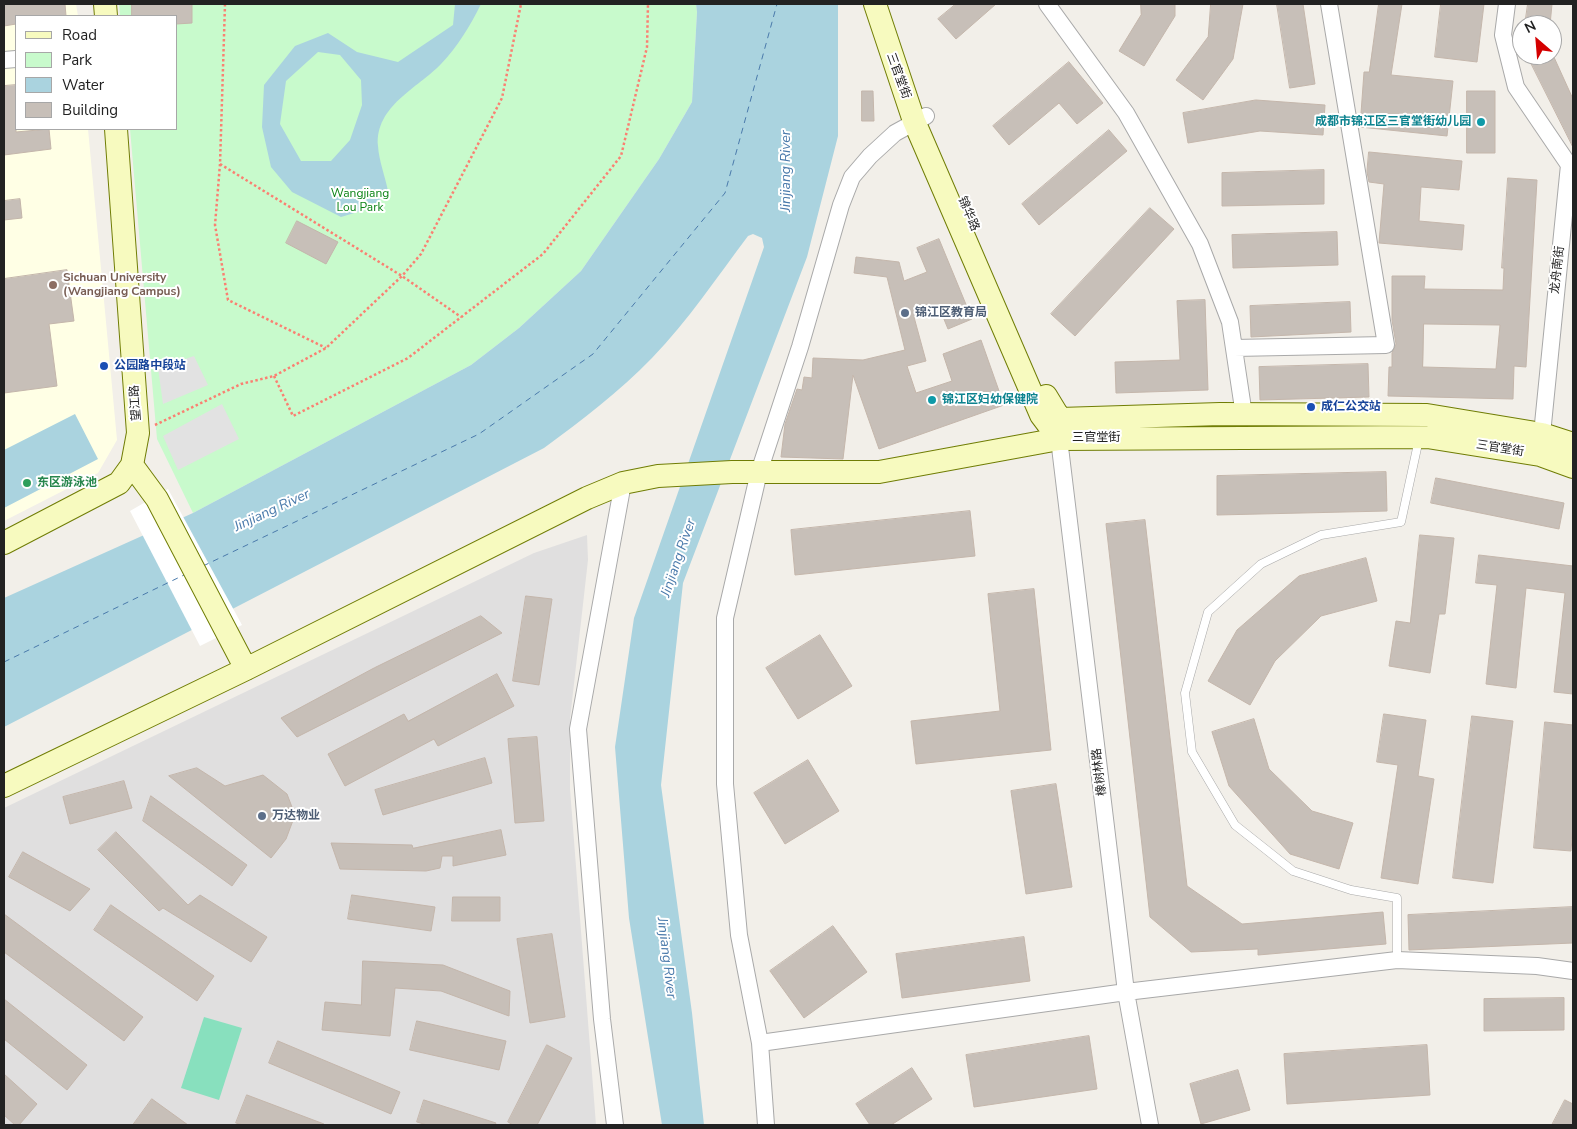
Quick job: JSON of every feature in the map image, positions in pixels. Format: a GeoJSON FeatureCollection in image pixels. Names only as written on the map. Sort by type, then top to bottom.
{"type":"FeatureCollection","features":[{"type":"Feature","properties":{"kind":"street","name":"三官堂街"},"geometry":{"type":"LineString","coordinates":[[875,4],[920,119]]}},
{"type":"Feature","properties":{"kind":"street","name":"锦华路"},"geometry":{"type":"LineString","coordinates":[[889,4],[920,119],[1060,429]]}},
{"type":"Feature","properties":{"kind":"street"},"geometry":{"type":"LineString","coordinates":[[1047,4],[1126,113],[1200,244],[1230,322],[1244,414]]}},
{"type":"Feature","properties":{"kind":"street"},"geometry":{"type":"LineString","coordinates":[[1234,348],[1386,345],[1329,4]]}},
{"type":"Feature","properties":{"kind":"street","name":"龙舟南街"},"geometry":{"type":"LineString","coordinates":[[1507,4],[1503,35],[1516,87],[1571,165],[1542,434]]}},
{"type":"Feature","properties":{"kind":"street"},"geometry":{"type":"LineString","coordinates":[[766,1125],[760,1042],[739,935],[725,775],[725,618],[759,472],[800,347],[841,205],[852,177],[870,156],[895,134],[920,119]]}},
{"type":"Feature","properties":{"kind":"street","name":"望江路"},"geometry":{"type":"LineString","coordinates":[[116,130],[138,433],[126,474]]}},
{"type":"Feature","properties":{"kind":"street","name":"三官堂街"},"geometry":{"type":"LineString","coordinates":[[1060,429],[1244,414],[1427,415],[1542,434],[1573,444]]}},
{"type":"Feature","properties":{"kind":"street","name":"三官堂街"},"geometry":{"type":"LineString","coordinates":[[1060,429],[1419,437],[1540,455],[1573,467]]}},
{"type":"Feature","properties":{"kind":"street"},"geometry":{"type":"LineString","coordinates":[[4,786],[240,672],[587,498],[623,483],[658,476],[732,472],[879,472],[1060,429]]}},
{"type":"Feature","properties":{"kind":"street","name":"橡树林路"},"geometry":{"type":"LineString","coordinates":[[1060,429],[1126,992],[1150,1125]]}},
{"type":"Feature","properties":{"kind":"street"},"geometry":{"type":"LineString","coordinates":[[4,543],[126,474],[152,502],[240,672]]}},
{"type":"Feature","properties":{"kind":"street"},"geometry":{"type":"LineString","coordinates":[[615,1125],[602,1018],[578,729],[623,483]]}},
{"type":"Feature","properties":{"kind":"street"},"geometry":{"type":"LineString","coordinates":[[760,1042],[1126,992],[1397,960],[1537,966],[1573,971]]}},
{"type":"Feature","properties":{"kind":"lane"},"geometry":{"type":"LineString","coordinates":[[1397,960],[1397,898],[1351,890],[1293,871],[1235,825],[1192,752],[1185,693],[1208,612],[1261,564],[1321,535],[1401,522],[1419,437]]}},
{"type":"Feature","properties":{"kind":"path"},"geometry":{"type":"LineString","coordinates":[[225,4],[220,164],[215,225],[228,300],[326,348]]}},
{"type":"Feature","properties":{"kind":"path"},"geometry":{"type":"LineString","coordinates":[[138,433],[242,384],[274,376],[326,348],[402,276],[421,254],[502,98],[521,4]]}},
{"type":"Feature","properties":{"kind":"path"},"geometry":{"type":"LineString","coordinates":[[274,376],[293,416],[408,358],[543,254],[621,156],[647,47],[648,4]]}},
{"type":"Feature","properties":{"kind":"path"},"geometry":{"type":"LineString","coordinates":[[220,164],[402,276],[461,317]]}},
{"type":"Feature","properties":{"kind":"shaded area","name":"Sichuan University (Wangjiang Campus)"},"geometry":{"type":"Polygon","coordinates":[[[4,4],[76,4],[78,15],[15,15],[15,130],[88,130],[117,440],[98,473],[4,521],[4,4]]]}},
{"type":"Feature","properties":{"kind":"shaded area"},"geometry":{"type":"Polygon","coordinates":[[[194,356],[208,385],[163,404],[158,368],[194,356]]]}},
{"type":"Feature","properties":{"kind":"shaded area"},"geometry":{"type":"Polygon","coordinates":[[[222,404],[239,439],[178,470],[163,436],[222,404]]]}},
{"type":"Feature","properties":{"kind":"shaded area"},"geometry":{"type":"Polygon","coordinates":[[[587,535],[588,560],[570,719],[570,789],[596,1125],[4,1125],[4,808],[534,553],[587,535]]]}},
{"type":"Feature","properties":{"kind":"green space","name":"Wangjiang Lou Park"},"geometry":{"type":"Polygon","coordinates":[[[119,4],[696,4],[692,102],[659,159],[581,271],[519,328],[471,365],[193,513],[157,439],[130,130],[178,130],[178,15],[120,15],[119,4]]]}},
{"type":"Feature","properties":{"kind":"green space"},"geometry":{"type":"Polygon","coordinates":[[[204,1017],[242,1028],[219,1100],[181,1088],[204,1017]]]}},
{"type":"Feature","properties":{"kind":"water"},"geometry":{"type":"Polygon","coordinates":[[[455,4],[481,4],[453,50],[432,73],[400,99],[383,120],[379,132],[378,146],[388,191],[371,208],[341,217],[292,192],[271,167],[262,127],[264,85],[295,46],[328,33],[357,52],[398,62],[453,25],[455,4]],[[318,52],[286,81],[280,124],[301,161],[331,161],[350,140],[362,105],[361,80],[340,55],[318,52]]]}},
{"type":"Feature","properties":{"kind":"water","name":"Jinjiang River"},"geometry":{"type":"Polygon","coordinates":[[[696,4],[838,4],[838,136],[807,257],[683,583],[661,785],[692,1013],[704,1125],[662,1125],[629,918],[615,747],[634,618],[764,247],[762,238],[753,234],[748,236],[690,314],[652,358],[613,394],[544,448],[4,727],[4,598],[193,513],[471,365],[519,328],[581,271],[659,159],[692,102],[696,4]]]}},
{"type":"Feature","properties":{"kind":"water","name":"东区游泳池"},"geometry":{"type":"Polygon","coordinates":[[[75,414],[98,459],[4,508],[4,450],[75,414]]]}},
{"type":"Feature","properties":{"kind":"pier"},"geometry":{"type":"Polygon","coordinates":[[[168,489],[242,625],[200,646],[130,511],[168,489]]]}},
{"type":"Feature","properties":{"kind":"building"},"geometry":{"type":"Polygon","coordinates":[[[4,4],[65,4],[66,15],[15,15],[15,24],[4,26],[4,4]]]}},
{"type":"Feature","properties":{"kind":"building"},"geometry":{"type":"Polygon","coordinates":[[[132,4],[192,4],[192,23],[178,24],[178,15],[132,15],[132,4]]]}},
{"type":"Feature","properties":{"kind":"building"},"geometry":{"type":"Polygon","coordinates":[[[956,4],[996,4],[956,39],[938,19],[956,4]]]}},
{"type":"Feature","properties":{"kind":"building"},"geometry":{"type":"Polygon","coordinates":[[[1141,4],[1175,4],[1175,16],[1144,66],[1119,51],[1141,15],[1141,4]]]}},
{"type":"Feature","properties":{"kind":"building"},"geometry":{"type":"Polygon","coordinates":[[[1211,4],[1243,4],[1233,59],[1203,100],[1176,80],[1208,37],[1211,4]]]}},
{"type":"Feature","properties":{"kind":"building"},"geometry":{"type":"Polygon","coordinates":[[[1277,4],[1303,4],[1315,84],[1290,88],[1277,4]]]}},
{"type":"Feature","properties":{"kind":"building"},"geometry":{"type":"Polygon","coordinates":[[[1379,4],[1402,4],[1391,75],[1453,81],[1447,136],[1360,127],[1364,72],[1369,72],[1379,4]]]}},
{"type":"Feature","properties":{"kind":"building"},"geometry":{"type":"Polygon","coordinates":[[[1441,4],[1484,4],[1477,62],[1435,57],[1441,4]]]}},
{"type":"Feature","properties":{"kind":"building"},"geometry":{"type":"Polygon","coordinates":[[[1528,4],[1552,4],[1551,15],[1526,15],[1528,4]]]}},
{"type":"Feature","properties":{"kind":"building"},"geometry":{"type":"Polygon","coordinates":[[[1069,62],[1103,103],[1077,124],[1059,103],[1009,145],[993,126],[1069,62]]]}},
{"type":"Feature","properties":{"kind":"building"},"geometry":{"type":"Polygon","coordinates":[[[1532,65],[1558,65],[1573,99],[1573,147],[1532,65]]]}},
{"type":"Feature","properties":{"kind":"building"},"geometry":{"type":"Polygon","coordinates":[[[15,85],[16,132],[49,130],[51,149],[4,155],[4,86],[15,85]]]}},
{"type":"Feature","properties":{"kind":"building"},"geometry":{"type":"Polygon","coordinates":[[[862,91],[873,91],[874,121],[862,121],[862,91]]]}},
{"type":"Feature","properties":{"kind":"building","name":"成都市锦江区三官堂街幼儿园"},"geometry":{"type":"Polygon","coordinates":[[[1467,91],[1495,91],[1495,153],[1467,153],[1467,91]]]}},
{"type":"Feature","properties":{"kind":"building"},"geometry":{"type":"Polygon","coordinates":[[[1256,100],[1325,105],[1323,135],[1260,131],[1188,143],[1183,113],[1256,100]]]}},
{"type":"Feature","properties":{"kind":"building"},"geometry":{"type":"Polygon","coordinates":[[[1109,130],[1127,151],[1039,225],[1022,204],[1109,130]]]}},
{"type":"Feature","properties":{"kind":"building"},"geometry":{"type":"Polygon","coordinates":[[[1369,152],[1462,161],[1459,190],[1421,187],[1419,221],[1464,225],[1462,250],[1379,243],[1384,184],[1369,182],[1367,172],[1369,152]]]}},
{"type":"Feature","properties":{"kind":"building"},"geometry":{"type":"Polygon","coordinates":[[[1324,170],[1324,204],[1222,206],[1222,173],[1324,170]]]}},
{"type":"Feature","properties":{"kind":"building"},"geometry":{"type":"Polygon","coordinates":[[[1508,178],[1537,180],[1526,367],[1514,366],[1513,399],[1388,396],[1389,367],[1392,367],[1392,353],[1396,344],[1392,320],[1392,276],[1425,276],[1424,289],[1503,290],[1504,268],[1502,268],[1508,178]],[[1424,324],[1423,367],[1496,369],[1500,325],[1424,324]]]}},
{"type":"Feature","properties":{"kind":"building"},"geometry":{"type":"Polygon","coordinates":[[[20,199],[22,218],[4,220],[4,201],[20,199]]]}},
{"type":"Feature","properties":{"kind":"building"},"geometry":{"type":"Polygon","coordinates":[[[1150,208],[1174,229],[1075,336],[1051,314],[1150,208]]]}},
{"type":"Feature","properties":{"kind":"building"},"geometry":{"type":"Polygon","coordinates":[[[297,221],[338,242],[326,264],[286,243],[297,221]]]}},
{"type":"Feature","properties":{"kind":"building"},"geometry":{"type":"Polygon","coordinates":[[[1337,232],[1338,265],[1233,268],[1232,235],[1337,232]]]}},
{"type":"Feature","properties":{"kind":"building"},"geometry":{"type":"Polygon","coordinates":[[[939,239],[972,319],[948,329],[939,307],[914,317],[926,361],[907,366],[916,393],[952,381],[943,354],[981,340],[1004,405],[879,449],[853,375],[843,459],[781,457],[785,424],[797,389],[802,390],[804,377],[812,378],[813,358],[863,360],[905,350],[887,277],[854,273],[856,257],[899,262],[904,281],[927,272],[917,248],[939,239]]]}},
{"type":"Feature","properties":{"kind":"building"},"geometry":{"type":"Polygon","coordinates":[[[67,270],[74,321],[49,324],[57,386],[4,393],[4,279],[67,270]]]}},
{"type":"Feature","properties":{"kind":"building"},"geometry":{"type":"Polygon","coordinates":[[[1205,300],[1208,390],[1116,393],[1115,362],[1180,360],[1177,301],[1205,300]]]}},
{"type":"Feature","properties":{"kind":"building"},"geometry":{"type":"Polygon","coordinates":[[[1350,302],[1351,332],[1251,337],[1250,306],[1350,302]]]}},
{"type":"Feature","properties":{"kind":"building"},"geometry":{"type":"Polygon","coordinates":[[[1368,364],[1369,397],[1260,400],[1259,367],[1368,364]]]}},
{"type":"Feature","properties":{"kind":"building"},"geometry":{"type":"Polygon","coordinates":[[[1386,472],[1387,511],[1217,515],[1217,476],[1386,472]]]}},
{"type":"Feature","properties":{"kind":"building"},"geometry":{"type":"Polygon","coordinates":[[[1436,478],[1564,503],[1559,529],[1431,503],[1436,478]]]}},
{"type":"Feature","properties":{"kind":"building"},"geometry":{"type":"Polygon","coordinates":[[[970,511],[975,556],[795,575],[791,530],[970,511]]]}},
{"type":"Feature","properties":{"kind":"building"},"geometry":{"type":"Polygon","coordinates":[[[1145,520],[1187,886],[1242,924],[1383,912],[1386,944],[1258,955],[1258,949],[1191,952],[1150,917],[1106,524],[1145,520]]]}},
{"type":"Feature","properties":{"kind":"building"},"geometry":{"type":"Polygon","coordinates":[[[1420,535],[1454,538],[1445,614],[1439,614],[1430,673],[1389,666],[1396,621],[1410,623],[1420,535]]]}},
{"type":"Feature","properties":{"kind":"building"},"geometry":{"type":"Polygon","coordinates":[[[1479,555],[1573,566],[1573,694],[1554,692],[1565,593],[1526,588],[1516,688],[1486,684],[1497,585],[1476,583],[1479,555]]]}},
{"type":"Feature","properties":{"kind":"building"},"geometry":{"type":"Polygon","coordinates":[[[1366,558],[1377,601],[1321,616],[1275,661],[1250,705],[1208,681],[1237,630],[1299,576],[1366,558]]]}},
{"type":"Feature","properties":{"kind":"building"},"geometry":{"type":"Polygon","coordinates":[[[1034,589],[1051,750],[916,764],[911,721],[1000,711],[988,594],[1034,589]]]}},
{"type":"Feature","properties":{"kind":"building"},"geometry":{"type":"Polygon","coordinates":[[[526,596],[552,599],[539,685],[513,681],[526,596]]]}},
{"type":"Feature","properties":{"kind":"building"},"geometry":{"type":"Polygon","coordinates":[[[481,616],[502,633],[297,737],[281,718],[374,668],[481,616]]]}},
{"type":"Feature","properties":{"kind":"building"},"geometry":{"type":"Polygon","coordinates":[[[820,635],[852,686],[798,719],[766,668],[820,635]]]}},
{"type":"Feature","properties":{"kind":"building"},"geometry":{"type":"Polygon","coordinates":[[[497,674],[514,706],[438,746],[434,739],[345,786],[328,754],[404,714],[408,721],[497,674]]]}},
{"type":"Feature","properties":{"kind":"building"},"geometry":{"type":"Polygon","coordinates":[[[1384,714],[1426,720],[1418,776],[1434,779],[1418,884],[1381,878],[1398,765],[1377,762],[1384,714]]]}},
{"type":"Feature","properties":{"kind":"building"},"geometry":{"type":"Polygon","coordinates":[[[1472,716],[1513,721],[1493,883],[1453,878],[1472,716]]]}},
{"type":"Feature","properties":{"kind":"building"},"geometry":{"type":"Polygon","coordinates":[[[1254,719],[1269,769],[1312,811],[1353,823],[1339,869],[1290,854],[1229,786],[1212,732],[1254,719]]]}},
{"type":"Feature","properties":{"kind":"building"},"geometry":{"type":"Polygon","coordinates":[[[1545,722],[1573,725],[1573,825],[1571,851],[1534,848],[1545,722]]]}},
{"type":"Feature","properties":{"kind":"building"},"geometry":{"type":"Polygon","coordinates":[[[537,737],[544,821],[515,823],[508,739],[537,737]]]}},
{"type":"Feature","properties":{"kind":"building"},"geometry":{"type":"Polygon","coordinates":[[[485,758],[492,783],[383,815],[375,790],[485,758]]]}},
{"type":"Feature","properties":{"kind":"building"},"geometry":{"type":"Polygon","coordinates":[[[808,760],[839,811],[785,844],[754,793],[808,760]]]}},
{"type":"Feature","properties":{"kind":"building"},"geometry":{"type":"Polygon","coordinates":[[[197,768],[225,786],[263,775],[287,794],[295,815],[286,839],[271,858],[169,776],[197,768]]]}},
{"type":"Feature","properties":{"kind":"building"},"geometry":{"type":"Polygon","coordinates":[[[124,781],[132,808],[70,824],[63,797],[124,781]]]}},
{"type":"Feature","properties":{"kind":"building"},"geometry":{"type":"Polygon","coordinates":[[[1056,784],[1072,887],[1026,894],[1011,791],[1056,784]]]}},
{"type":"Feature","properties":{"kind":"building"},"geometry":{"type":"Polygon","coordinates":[[[151,796],[247,865],[232,886],[143,821],[151,796]]]}},
{"type":"Feature","properties":{"kind":"building"},"geometry":{"type":"Polygon","coordinates":[[[501,830],[506,855],[453,866],[453,856],[442,856],[440,868],[426,871],[340,869],[331,843],[412,845],[413,848],[501,830]]]}},
{"type":"Feature","properties":{"kind":"building"},"geometry":{"type":"Polygon","coordinates":[[[116,832],[188,905],[200,895],[267,937],[251,962],[163,908],[159,911],[98,850],[116,832]]]}},
{"type":"Feature","properties":{"kind":"building"},"geometry":{"type":"Polygon","coordinates":[[[23,852],[90,889],[70,911],[9,877],[23,852]]]}},
{"type":"Feature","properties":{"kind":"building"},"geometry":{"type":"Polygon","coordinates":[[[352,895],[435,907],[431,931],[348,919],[352,895]]]}},
{"type":"Feature","properties":{"kind":"building"},"geometry":{"type":"Polygon","coordinates":[[[453,897],[500,897],[500,921],[452,921],[453,897]]]}},
{"type":"Feature","properties":{"kind":"building"},"geometry":{"type":"Polygon","coordinates":[[[111,905],[214,976],[197,1001],[94,930],[111,905]]]}},
{"type":"Feature","properties":{"kind":"building"},"geometry":{"type":"Polygon","coordinates":[[[1573,907],[1573,943],[1409,950],[1408,915],[1573,907]]]}},
{"type":"Feature","properties":{"kind":"building"},"geometry":{"type":"Polygon","coordinates":[[[4,914],[143,1017],[124,1041],[4,952],[4,914]]]}},
{"type":"Feature","properties":{"kind":"building"},"geometry":{"type":"Polygon","coordinates":[[[833,926],[867,972],[804,1018],[770,971],[833,926]]]}},
{"type":"Feature","properties":{"kind":"building"},"geometry":{"type":"Polygon","coordinates":[[[552,934],[565,1017],[530,1023],[517,939],[552,934]]]}},
{"type":"Feature","properties":{"kind":"building"},"geometry":{"type":"Polygon","coordinates":[[[1024,937],[1030,981],[902,998],[896,954],[1024,937]]]}},
{"type":"Feature","properties":{"kind":"building"},"geometry":{"type":"Polygon","coordinates":[[[363,961],[443,965],[510,991],[509,1016],[441,991],[395,988],[390,1036],[322,1030],[325,1002],[361,1005],[363,961]]]}},
{"type":"Feature","properties":{"kind":"building"},"geometry":{"type":"Polygon","coordinates":[[[1564,998],[1564,1030],[1484,1031],[1484,999],[1564,998]]]}},
{"type":"Feature","properties":{"kind":"building"},"geometry":{"type":"Polygon","coordinates":[[[4,999],[87,1065],[67,1090],[4,1039],[4,999]]]}},
{"type":"Feature","properties":{"kind":"building"},"geometry":{"type":"Polygon","coordinates":[[[417,1021],[506,1041],[499,1070],[410,1050],[417,1021]]]}},
{"type":"Feature","properties":{"kind":"building"},"geometry":{"type":"Polygon","coordinates":[[[1089,1036],[1097,1089],[974,1107],[966,1055],[1089,1036]]]}},
{"type":"Feature","properties":{"kind":"building"},"geometry":{"type":"Polygon","coordinates":[[[278,1041],[400,1092],[391,1114],[269,1063],[278,1041]]]}},
{"type":"Feature","properties":{"kind":"building"},"geometry":{"type":"Polygon","coordinates":[[[547,1045],[572,1058],[537,1125],[513,1125],[508,1122],[547,1045]]]}},
{"type":"Feature","properties":{"kind":"building"},"geometry":{"type":"Polygon","coordinates":[[[1427,1045],[1430,1095],[1287,1104],[1284,1054],[1427,1045]]]}},
{"type":"Feature","properties":{"kind":"building"},"geometry":{"type":"Polygon","coordinates":[[[912,1068],[932,1099],[891,1125],[870,1125],[856,1104],[912,1068]]]}},
{"type":"Feature","properties":{"kind":"building"},"geometry":{"type":"Polygon","coordinates":[[[1238,1070],[1250,1110],[1201,1124],[1190,1084],[1238,1070]]]}},
{"type":"Feature","properties":{"kind":"building"},"geometry":{"type":"Polygon","coordinates":[[[4,1074],[37,1104],[19,1125],[15,1125],[4,1115],[4,1074]]]}},
{"type":"Feature","properties":{"kind":"building"},"geometry":{"type":"Polygon","coordinates":[[[247,1095],[324,1125],[243,1125],[236,1123],[247,1095]]]}},
{"type":"Feature","properties":{"kind":"building"},"geometry":{"type":"Polygon","coordinates":[[[152,1099],[188,1125],[133,1125],[152,1099]]]}},
{"type":"Feature","properties":{"kind":"building"},"geometry":{"type":"Polygon","coordinates":[[[424,1100],[496,1123],[495,1125],[427,1125],[417,1122],[424,1100]]]}},
{"type":"Feature","properties":{"kind":"building"},"geometry":{"type":"Polygon","coordinates":[[[1565,1100],[1573,1104],[1573,1125],[1552,1125],[1565,1100]]]}},
{"type":"Feature","properties":{"kind":"ferry route"},"geometry":{"type":"LineString","coordinates":[[203,566],[479,434],[593,354],[725,193],[777,4]]}},
{"type":"Feature","properties":{"kind":"ferry route"},"geometry":{"type":"LineString","coordinates":[[4,662],[184,575]]}},
{"type":"Feature","properties":{"kind":"place","name":"成都市锦江区三官堂街幼儿园"},"geometry":{"type":"Point","coordinates":[1481,122]}},
{"type":"Feature","properties":{"kind":"place","name":"Sichuan University (Wangjiang Campus)"},"geometry":{"type":"Point","coordinates":[53,285]}},
{"type":"Feature","properties":{"kind":"place","name":"锦江区教育局"},"geometry":{"type":"Point","coordinates":[905,313]}},
{"type":"Feature","properties":{"kind":"place","name":"公园路中段站"},"geometry":{"type":"Point","coordinates":[104,366]}},
{"type":"Feature","properties":{"kind":"place","name":"锦江区妇幼保健院"},"geometry":{"type":"Point","coordinates":[932,400]}},
{"type":"Feature","properties":{"kind":"place","name":"成仁公交站"},"geometry":{"type":"Point","coordinates":[1311,407]}},
{"type":"Feature","properties":{"kind":"place","name":"东区游泳池"},"geometry":{"type":"Point","coordinates":[27,483]}},
{"type":"Feature","properties":{"kind":"place","name":"万达物业"},"geometry":{"type":"Point","coordinates":[262,816]}}]}
